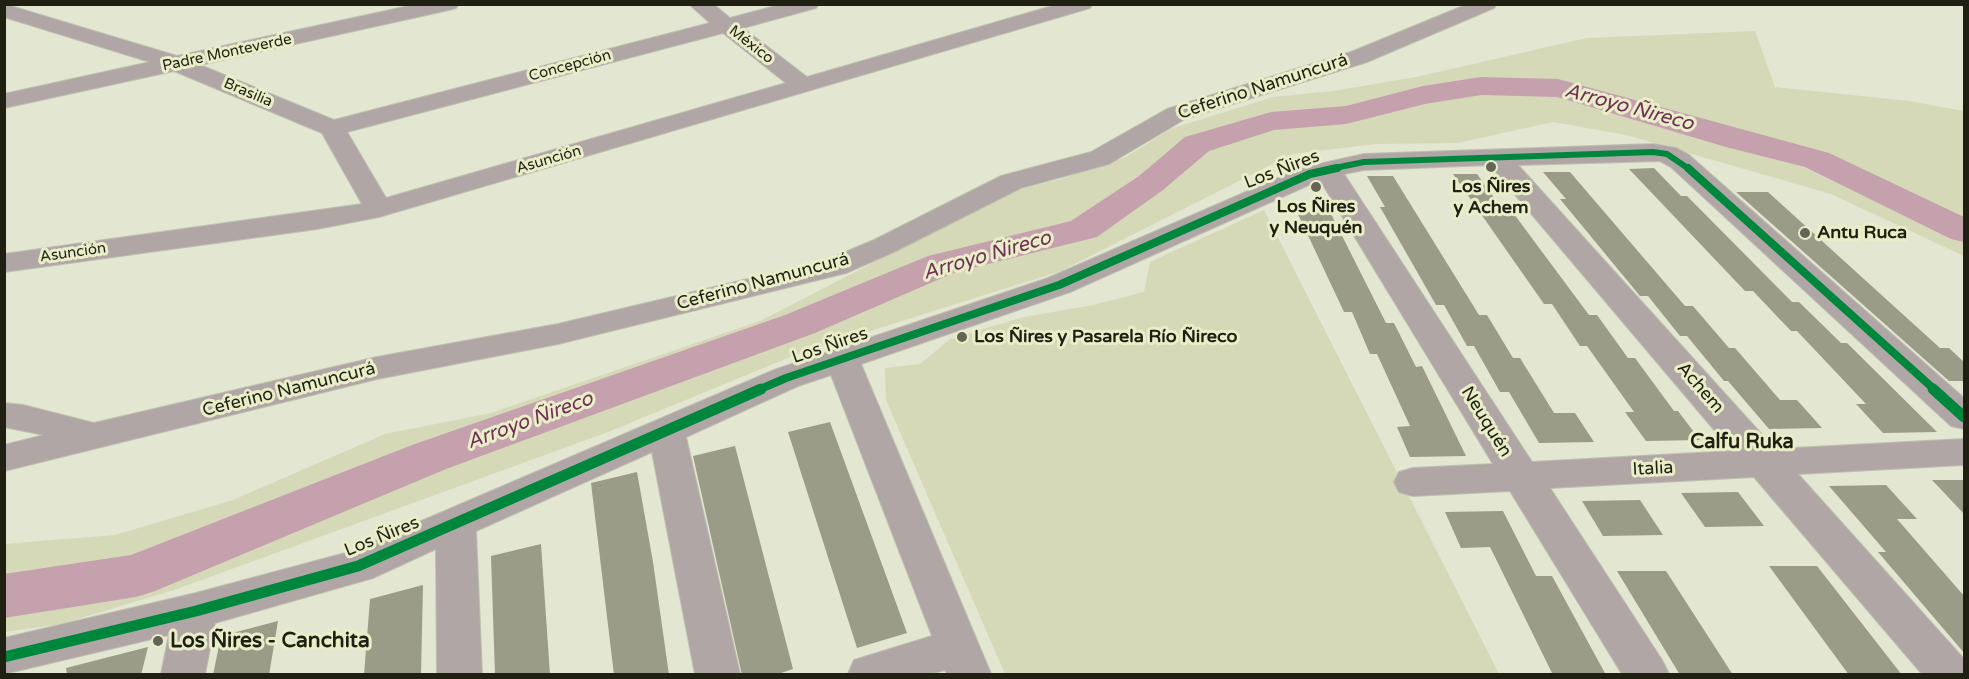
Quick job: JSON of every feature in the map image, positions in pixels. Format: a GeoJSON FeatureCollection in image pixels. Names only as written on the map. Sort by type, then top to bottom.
{"type":"FeatureCollection","features":[{"type":"Feature","properties":{"kind":"street","name":"Padre Monteverde"},"geometry":{"type":"LineString","coordinates":[[4,101],[449,4]]}},
{"type":"Feature","properties":{"kind":"street","name":"México"},"geometry":{"type":"LineString","coordinates":[[699,4],[804,86]]}},
{"type":"Feature","properties":{"kind":"street","name":"Concepción"},"geometry":{"type":"LineString","coordinates":[[332,128],[809,4]]}},
{"type":"Feature","properties":{"kind":"street","name":"Asunción"},"geometry":{"type":"LineString","coordinates":[[4,263],[317,220],[380,209],[1083,4]]}},
{"type":"Feature","properties":{"kind":"street","name":"Ceferino Namuncurá"},"geometry":{"type":"LineString","coordinates":[[4,458],[377,368],[558,334],[835,267],[884,246],[1011,182],[1100,158],[1176,114],[1359,57],[1487,4]]}},
{"type":"Feature","properties":{"kind":"street","name":"Brasilia"},"geometry":{"type":"LineString","coordinates":[[4,10],[178,64],[332,128]]}},
{"type":"Feature","properties":{"kind":"street"},"geometry":{"type":"LineString","coordinates":[[332,128],[380,209]]}},
{"type":"Feature","properties":{"kind":"street","name":"Los Ñires"},"geometry":{"type":"LineString","coordinates":[[4,657],[196,611],[358,566],[456,525],[786,378],[1059,285],[1276,188],[1327,170],[1364,162],[1653,152],[1667,154],[1680,161],[1965,417]]}},
{"type":"Feature","properties":{"kind":"street","name":"Achem"},"geometry":{"type":"LineString","coordinates":[[1497,157],[1949,675]]}},
{"type":"Feature","properties":{"kind":"street","name":"Neuquén"},"geometry":{"type":"LineString","coordinates":[[1327,170],[1646,675]]}},
{"type":"Feature","properties":{"kind":"street"},"geometry":{"type":"LineString","coordinates":[[842,359],[963,661],[870,675]]}},
{"type":"Feature","properties":{"kind":"street"},"geometry":{"type":"LineString","coordinates":[[4,415],[23,417],[95,436]]}},
{"type":"Feature","properties":{"kind":"street"},"geometry":{"type":"LineString","coordinates":[[666,431],[718,675]]}},
{"type":"Feature","properties":{"kind":"street","name":"Italia"},"geometry":{"type":"LineString","coordinates":[[1413,482],[1965,452]]}},
{"type":"Feature","properties":{"kind":"street"},"geometry":{"type":"LineString","coordinates":[[456,525],[460,675]]}},
{"type":"Feature","properties":{"kind":"street"},"geometry":{"type":"LineString","coordinates":[[183,675],[196,611]]}},
{"type":"Feature","properties":{"kind":"green space"},"geometry":{"type":"Polygon","coordinates":[[[1755,31],[1775,87],[1909,101],[1964,111],[1964,256],[1831,194],[1626,135],[1553,122],[1457,143],[1376,144],[1292,154],[1061,271],[800,353],[608,432],[174,590],[61,624],[5,632],[4,544],[115,535],[233,500],[385,434],[491,413],[760,321],[985,205],[1021,189],[1058,180],[1126,157],[1170,129],[1273,97],[1333,91],[1416,77],[1587,38],[1755,31]]]}},
{"type":"Feature","properties":{"kind":"green space"},"geometry":{"type":"Polygon","coordinates":[[[1264,210],[1499,674],[1005,674],[886,400],[885,368],[920,364],[950,339],[1024,317],[1093,305],[1144,292],[1150,262],[1264,210]]]}},
{"type":"Feature","properties":{"kind":"building"},"geometry":{"type":"Polygon","coordinates":[[[1654,168],[1681,196],[1687,196],[1792,302],[1799,302],[1841,343],[1847,343],[1937,432],[1883,433],[1856,404],[1866,404],[1797,331],[1791,331],[1753,291],[1745,291],[1629,169],[1654,168]]]}},
{"type":"Feature","properties":{"kind":"building"},"geometry":{"type":"Polygon","coordinates":[[[1543,172],[1570,172],[1685,306],[1693,306],[1729,348],[1735,348],[1780,400],[1797,400],[1822,428],[1769,429],[1728,381],[1724,381],[1687,336],[1680,336],[1648,296],[1640,296],[1560,199],[1566,199],[1543,172]]]}},
{"type":"Feature","properties":{"kind":"building"},"geometry":{"type":"Polygon","coordinates":[[[1453,174],[1477,174],[1500,206],[1508,206],[1589,315],[1597,315],[1628,358],[1635,358],[1674,411],[1678,411],[1700,440],[1646,441],[1625,412],[1634,412],[1587,346],[1580,346],[1552,304],[1544,304],[1453,174]]]}},
{"type":"Feature","properties":{"kind":"building"},"geometry":{"type":"Polygon","coordinates":[[[1367,176],[1393,176],[1479,315],[1487,315],[1513,358],[1520,358],[1554,413],[1575,413],[1594,442],[1539,443],[1509,392],[1500,392],[1474,346],[1467,346],[1444,305],[1436,305],[1380,207],[1385,207],[1367,176]]]}},
{"type":"Feature","properties":{"kind":"building"},"geometry":{"type":"Polygon","coordinates":[[[1736,192],[1768,192],[1940,348],[1949,348],[1965,363],[1965,381],[1949,381],[1736,192]]]}},
{"type":"Feature","properties":{"kind":"building"},"geometry":{"type":"Polygon","coordinates":[[[1297,212],[1330,212],[1386,323],[1394,323],[1416,367],[1422,366],[1466,456],[1410,457],[1397,427],[1410,426],[1377,354],[1370,354],[1352,312],[1344,312],[1297,212]]]}},
{"type":"Feature","properties":{"kind":"building"},"geometry":{"type":"Polygon","coordinates":[[[830,422],[907,633],[857,648],[788,432],[830,422]]]}},
{"type":"Feature","properties":{"kind":"building"},"geometry":{"type":"Polygon","coordinates":[[[735,446],[793,669],[775,675],[742,675],[693,456],[735,446]]]}},
{"type":"Feature","properties":{"kind":"building"},"geometry":{"type":"Polygon","coordinates":[[[637,472],[669,675],[614,675],[591,483],[637,472]]]}},
{"type":"Feature","properties":{"kind":"building"},"geometry":{"type":"Polygon","coordinates":[[[1932,480],[1965,480],[1965,515],[1932,480]]]}},
{"type":"Feature","properties":{"kind":"building"},"geometry":{"type":"Polygon","coordinates":[[[1886,485],[1917,519],[1897,519],[1965,597],[1965,654],[1878,552],[1886,552],[1829,486],[1886,485]]]}},
{"type":"Feature","properties":{"kind":"building"},"geometry":{"type":"Polygon","coordinates":[[[1738,492],[1764,526],[1705,527],[1681,493],[1738,492]]]}},
{"type":"Feature","properties":{"kind":"building"},"geometry":{"type":"Polygon","coordinates":[[[1640,500],[1663,535],[1603,536],[1582,501],[1640,500]]]}},
{"type":"Feature","properties":{"kind":"building"},"geometry":{"type":"Polygon","coordinates":[[[1503,511],[1536,576],[1552,576],[1606,675],[1553,675],[1490,547],[1461,548],[1445,512],[1503,511]]]}},
{"type":"Feature","properties":{"kind":"building"},"geometry":{"type":"Polygon","coordinates":[[[541,544],[550,675],[495,675],[491,556],[541,544]]]}},
{"type":"Feature","properties":{"kind":"building"},"geometry":{"type":"Polygon","coordinates":[[[1769,566],[1817,566],[1902,675],[1849,675],[1769,566]]]}},
{"type":"Feature","properties":{"kind":"building"},"geometry":{"type":"Polygon","coordinates":[[[1617,571],[1666,571],[1733,675],[1680,675],[1617,571]]]}},
{"type":"Feature","properties":{"kind":"building"},"geometry":{"type":"Polygon","coordinates":[[[423,585],[421,675],[364,675],[370,599],[423,585]]]}},
{"type":"Feature","properties":{"kind":"building"},"geometry":{"type":"Polygon","coordinates":[[[278,621],[269,675],[213,675],[221,636],[278,621]]]}},
{"type":"Feature","properties":{"kind":"building"},"geometry":{"type":"Polygon","coordinates":[[[148,647],[141,675],[67,675],[66,668],[148,647]]]}},
{"type":"Feature","properties":{"kind":"waterway","name":"Arroyo Ñireco"},"geometry":{"type":"LineString","coordinates":[[4,596],[136,576],[429,457],[800,324],[942,264],[1084,229],[1151,183],[1197,144],[1271,121],[1346,115],[1423,95],[1481,86],[1558,88],[1738,140],[1817,160],[1964,231]]}},
{"type":"Feature","properties":{"kind":"cycle path"},"geometry":{"type":"LineString","coordinates":[[4,657],[196,611],[358,566],[786,378],[1059,285],[1310,174],[1364,162],[1653,152],[1667,154],[1680,161],[1964,417]]}},
{"type":"Feature","properties":{"kind":"place","name":"Los Ñires y Achem"},"geometry":{"type":"Point","coordinates":[1491,167]}},
{"type":"Feature","properties":{"kind":"place","name":"Los Ñires y Neuquén"},"geometry":{"type":"Point","coordinates":[1316,187]}},
{"type":"Feature","properties":{"kind":"place","name":"Antu Ruca"},"geometry":{"type":"Point","coordinates":[1805,233]}},
{"type":"Feature","properties":{"kind":"place","name":"Los Ñires y Pasarela Río Ñireco"},"geometry":{"type":"Point","coordinates":[962,337]}},
{"type":"Feature","properties":{"kind":"place","name":"Los Ñires - Canchita"},"geometry":{"type":"Point","coordinates":[158,641]}},
{"type":"Feature","properties":{"kind":"district","name":"Calfu Ruka"},"geometry":{"type":"Point","coordinates":[1742,443]}}]}
